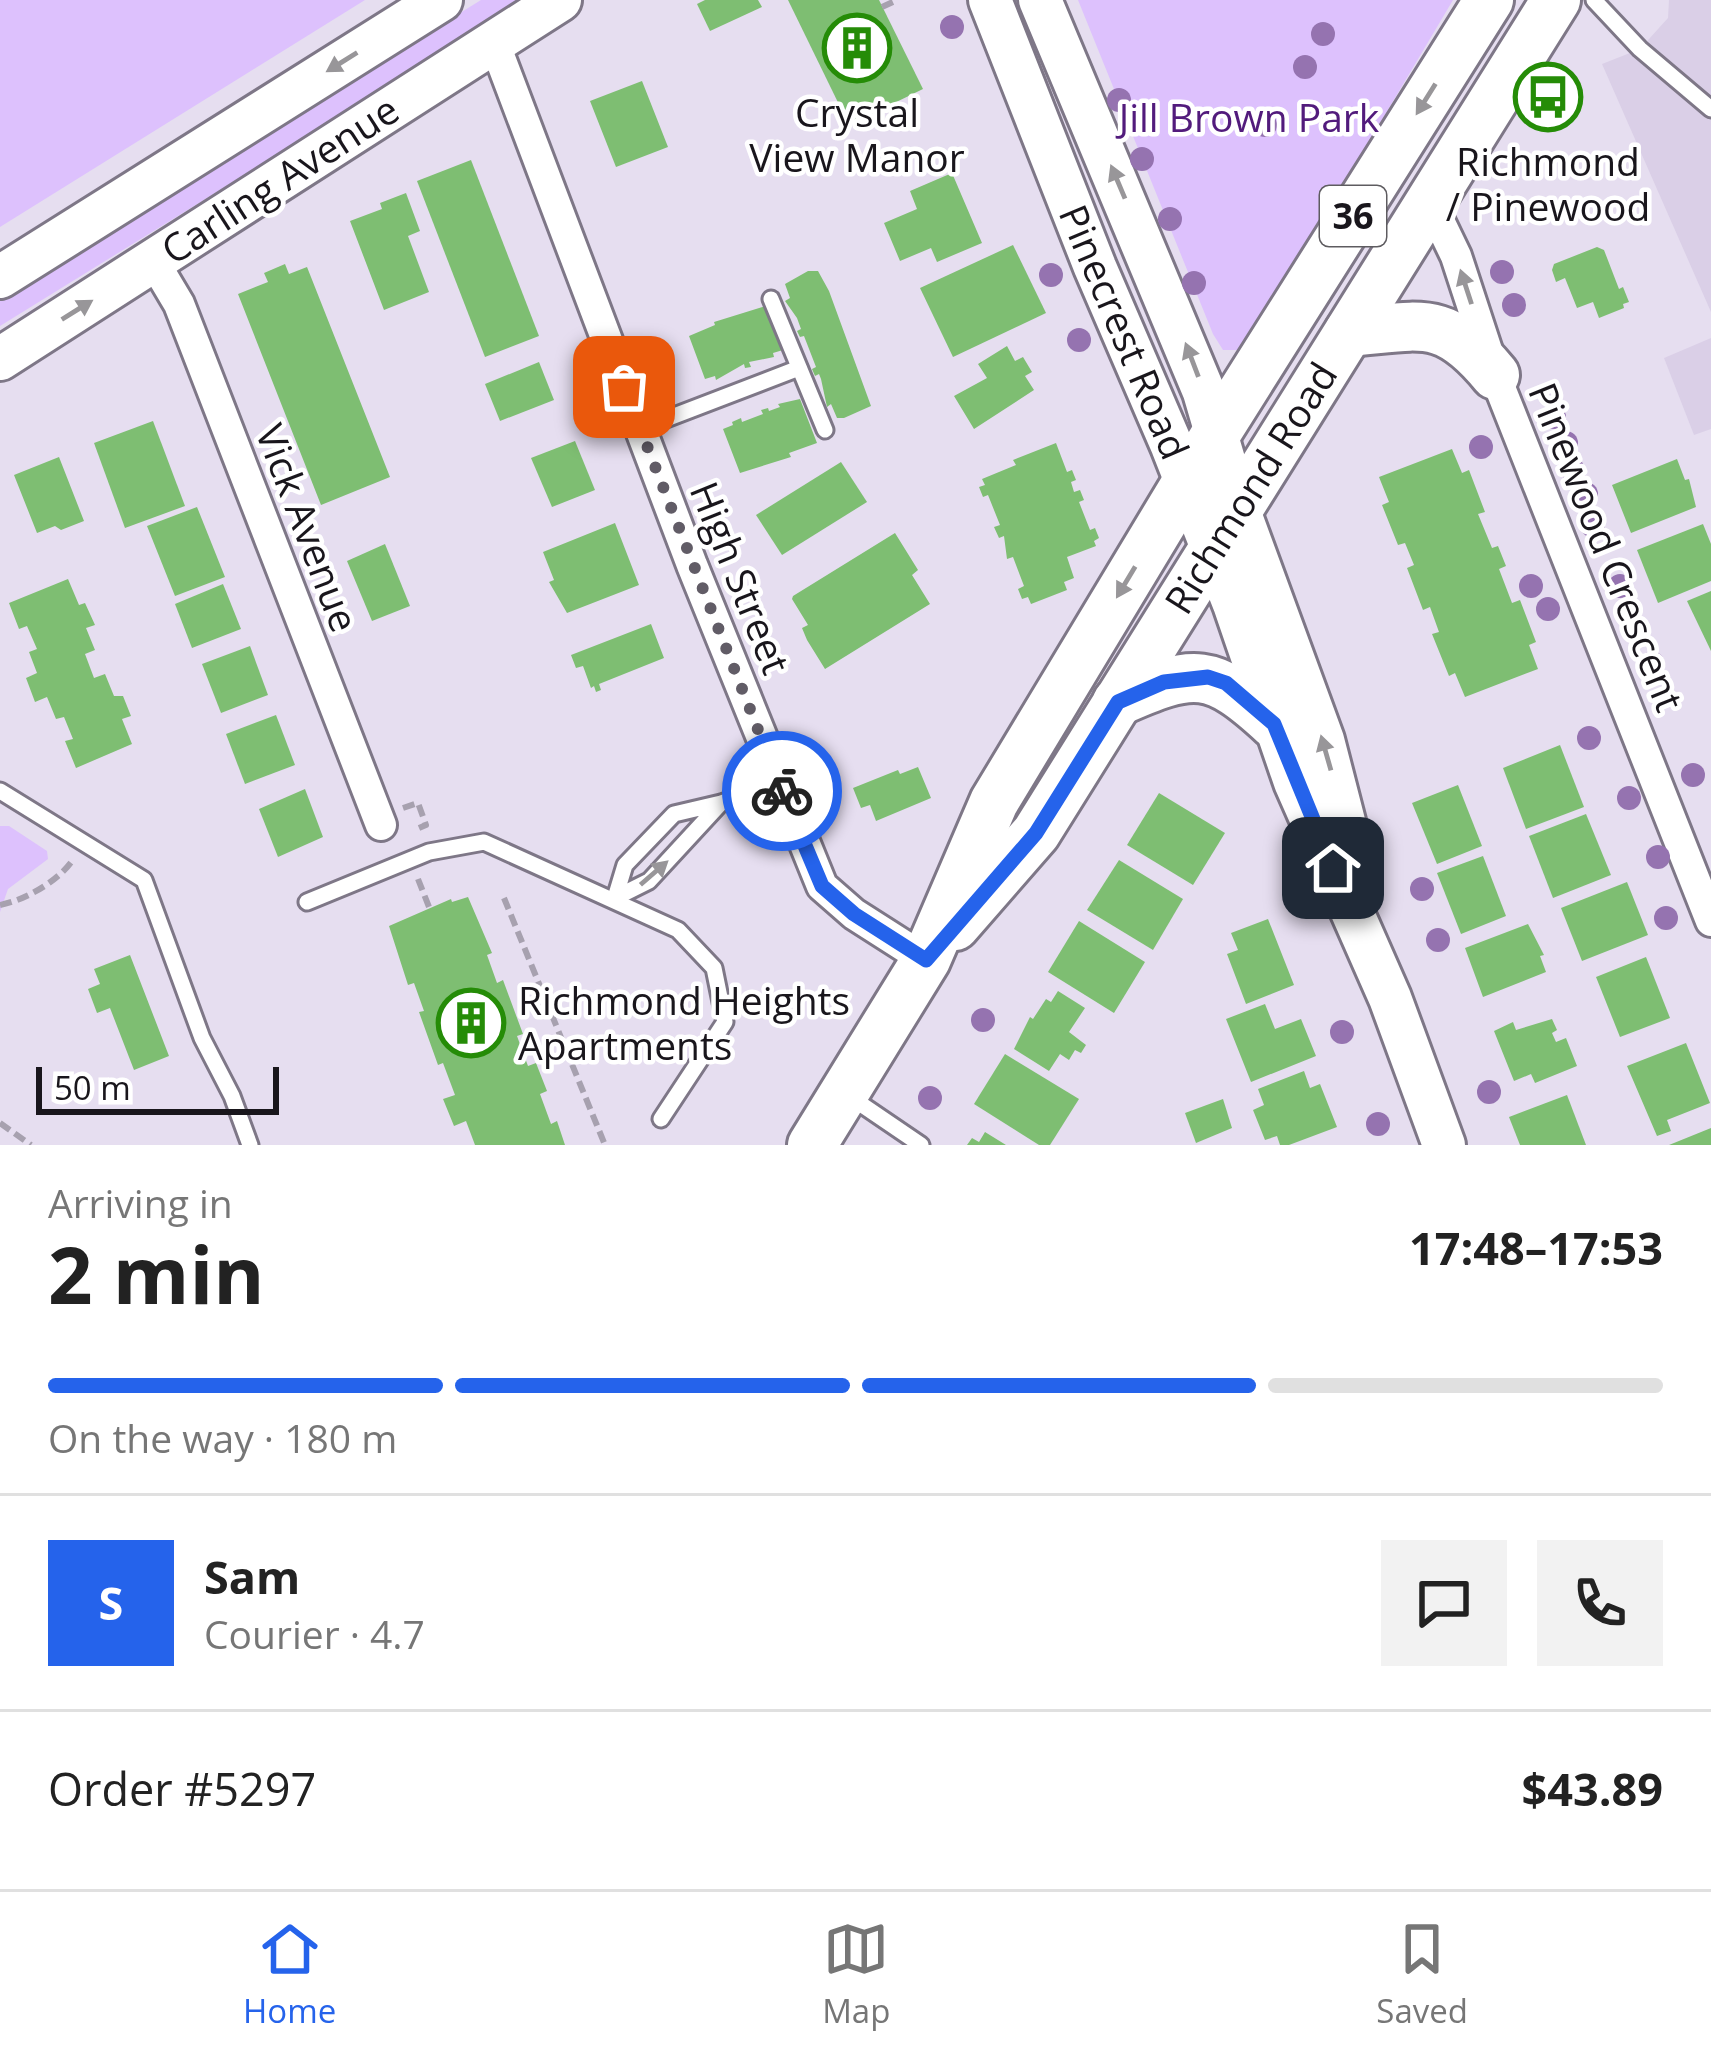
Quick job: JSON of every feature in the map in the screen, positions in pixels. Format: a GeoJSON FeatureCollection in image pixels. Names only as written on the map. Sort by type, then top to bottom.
{"type":"FeatureCollection","features":[{"type":"Feature","properties":{"kind":"main road","name":"Carling Avenue"},"geometry":{"type":"LineString","coordinates":[[0,277],[441,0]]}},
{"type":"Feature","properties":{"kind":"main road","name":"Carling Avenue"},"geometry":{"type":"LineString","coordinates":[[0,359],[560,0]]}},
{"type":"Feature","properties":{"kind":"main road","name":"Pinecrest Road"},"geometry":{"type":"LineString","coordinates":[[989,0],[1186,482],[1295,782],[1390,998],[1444,1145]]}},
{"type":"Feature","properties":{"kind":"main road","name":"Pinecrest Road"},"geometry":{"type":"LineString","coordinates":[[1040,0],[1164,290],[1217,432],[1238,508],[1323,740],[1390,998]]}},
{"type":"Feature","properties":{"kind":"main road","name":"Richmond Road"},"geometry":{"type":"LineString","coordinates":[[812,1145],[926,960],[994,802],[1186,482],[1489,0]]}},
{"type":"Feature","properties":{"kind":"main road","name":"Richmond Road"},"geometry":{"type":"LineString","coordinates":[[926,960],[1036,833],[1556,0]]}},
{"type":"Feature","properties":{"kind":"main road"},"geometry":{"type":"LineString","coordinates":[[1348,332],[1424,325],[1445,331],[1473,349],[1496,375]]}},
{"type":"Feature","properties":{"kind":"main road"},"geometry":{"type":"LineString","coordinates":[[1118,702],[1164,682],[1208,677],[1244,696],[1274,724]]}},
{"type":"Feature","properties":{"kind":"street","name":"High Street"},"geometry":{"type":"LineString","coordinates":[[494,42],[640,429],[822,886],[854,914],[926,960]]}},
{"type":"Feature","properties":{"kind":"street","name":"Pinewood Crescent"},"geometry":{"type":"LineString","coordinates":[[1430,202],[1456,256],[1496,375],[1711,921]]}},
{"type":"Feature","properties":{"kind":"street","name":"Vick Avenue"},"geometry":{"type":"LineString","coordinates":[[154,262],[179,304],[381,825]]}},
{"type":"Feature","properties":{"kind":"lane"},"geometry":{"type":"LineString","coordinates":[[1594,0],[1640,49],[1711,109]]}},
{"type":"Feature","properties":{"kind":"lane"},"geometry":{"type":"LineString","coordinates":[[771,299],[825,430]]}},
{"type":"Feature","properties":{"kind":"lane"},"geometry":{"type":"LineString","coordinates":[[640,429],[800,368]]}},
{"type":"Feature","properties":{"kind":"lane"},"geometry":{"type":"LineString","coordinates":[[614,898],[625,865],[674,814],[778,782]]}},
{"type":"Feature","properties":{"kind":"lane"},"geometry":{"type":"LineString","coordinates":[[0,791],[144,880],[202,1038],[232,1096],[250,1145]]}},
{"type":"Feature","properties":{"kind":"lane"},"geometry":{"type":"LineString","coordinates":[[614,898],[650,881],[721,803]]}},
{"type":"Feature","properties":{"kind":"lane"},"geometry":{"type":"LineString","coordinates":[[307,902],[429,852],[484,842],[678,930],[714,968],[725,1022],[661,1119]]}},
{"type":"Feature","properties":{"kind":"lane"},"geometry":{"type":"LineString","coordinates":[[844,1092],[921,1145]]}},
{"type":"Feature","properties":{"kind":"path"},"geometry":{"type":"LineString","coordinates":[[883,7],[897,0]]}},
{"type":"Feature","properties":{"kind":"path"},"geometry":{"type":"LineString","coordinates":[[0,905],[63,874],[86,844]]}},
{"type":"Feature","properties":{"kind":"path"},"geometry":{"type":"LineString","coordinates":[[505,898],[604,1145]]}},
{"type":"Feature","properties":{"kind":"path"},"geometry":{"type":"LineString","coordinates":[[554,1060],[600,1040]]}},
{"type":"Feature","properties":{"kind":"path"},"geometry":{"type":"LineString","coordinates":[[0,1123],[31,1145]]}},
{"type":"Feature","properties":{"kind":"shaded area"},"geometry":{"type":"Polygon","coordinates":[[[1669,0],[1711,0],[1711,312],[1602,64],[1640,49],[1668,18],[1669,0]]]}},
{"type":"Feature","properties":{"kind":"shaded area"},"geometry":{"type":"Polygon","coordinates":[[[1711,338],[1711,429],[1694,435],[1664,358],[1711,338]]]}},
{"type":"Feature","properties":{"kind":"green space"},"geometry":{"type":"Polygon","coordinates":[[[0,0],[365,0],[0,227],[0,0]]]}},
{"type":"Feature","properties":{"kind":"green space"},"geometry":{"type":"Polygon","coordinates":[[[481,0],[527,0],[0,326],[0,299],[481,0]]]}},
{"type":"Feature","properties":{"kind":"green space","name":"Jill Brown Park"},"geometry":{"type":"Polygon","coordinates":[[[1078,0],[1453,0],[1240,350],[1223,350],[1213,334],[1078,0]]]}},
{"type":"Feature","properties":{"kind":"green space"},"geometry":{"type":"Polygon","coordinates":[[[0,826],[9,826],[47,851],[48,859],[8,889],[0,912],[0,826]]]}},
{"type":"Feature","properties":{"kind":"building"},"geometry":{"type":"Polygon","coordinates":[[[758,0],[762,7],[710,31],[697,4],[758,0]]]}},
{"type":"Feature","properties":{"kind":"building","name":"Crystal View Manor"},"geometry":{"type":"Polygon","coordinates":[[[788,0],[879,0],[923,89],[849,125],[788,0]]]}},
{"type":"Feature","properties":{"kind":"building"},"geometry":{"type":"Polygon","coordinates":[[[642,81],[668,147],[616,167],[590,101],[642,81]]]}},
{"type":"Feature","properties":{"kind":"building"},"geometry":{"type":"Polygon","coordinates":[[[471,160],[539,336],[485,357],[417,181],[471,160]]]}},
{"type":"Feature","properties":{"kind":"building"},"geometry":{"type":"Polygon","coordinates":[[[952,173],[982,243],[937,262],[931,248],[900,261],[884,223],[917,209],[910,191],[952,173]]]}},
{"type":"Feature","properties":{"kind":"building"},"geometry":{"type":"Polygon","coordinates":[[[406,193],[420,231],[408,236],[429,292],[384,310],[350,221],[406,193]]]}},
{"type":"Feature","properties":{"kind":"building"},"geometry":{"type":"Polygon","coordinates":[[[1013,245],[1046,313],[953,357],[920,288],[1013,245]]]}},
{"type":"Feature","properties":{"kind":"building"},"geometry":{"type":"Polygon","coordinates":[[[1597,247],[1604,250],[1629,302],[1599,318],[1593,302],[1577,308],[1565,278],[1556,282],[1552,270],[1554,264],[1597,247]]]}},
{"type":"Feature","properties":{"kind":"building"},"geometry":{"type":"Polygon","coordinates":[[[285,264],[289,274],[307,267],[390,477],[321,505],[238,294],[268,282],[264,273],[285,264]]]}},
{"type":"Feature","properties":{"kind":"building"},"geometry":{"type":"Polygon","coordinates":[[[808,271],[818,271],[829,291],[871,406],[844,418],[837,418],[831,404],[827,407],[821,379],[812,369],[816,367],[804,336],[797,331],[801,329],[797,318],[785,301],[790,298],[785,284],[808,271]]]}},
{"type":"Feature","properties":{"kind":"building"},"geometry":{"type":"Polygon","coordinates":[[[766,306],[783,350],[773,353],[774,357],[749,362],[751,367],[744,364],[716,380],[715,376],[705,379],[689,336],[714,322],[766,306]]]}},
{"type":"Feature","properties":{"kind":"building"},"geometry":{"type":"Polygon","coordinates":[[[1007,346],[1015,361],[1023,357],[1032,372],[1025,376],[1034,390],[974,429],[954,396],[987,378],[978,364],[1007,346]]]}},
{"type":"Feature","properties":{"kind":"building"},"geometry":{"type":"Polygon","coordinates":[[[539,362],[554,400],[500,421],[485,384],[539,362]]]}},
{"type":"Feature","properties":{"kind":"building"},"geometry":{"type":"Polygon","coordinates":[[[800,399],[817,443],[789,453],[791,457],[740,473],[723,429],[741,418],[742,422],[763,414],[761,410],[800,399]]]}},
{"type":"Feature","properties":{"kind":"building"},"geometry":{"type":"Polygon","coordinates":[[[153,421],[185,506],[125,528],[94,443],[153,421]]]}},
{"type":"Feature","properties":{"kind":"building"},"geometry":{"type":"Polygon","coordinates":[[[575,441],[595,490],[552,507],[531,458],[575,441]]]}},
{"type":"Feature","properties":{"kind":"building"},"geometry":{"type":"Polygon","coordinates":[[[1056,443],[1067,472],[1072,470],[1076,480],[1071,482],[1074,492],[1080,490],[1084,500],[1079,502],[1090,530],[1095,528],[1099,538],[1094,541],[1096,546],[1067,557],[1074,578],[1064,582],[1067,590],[1031,604],[1028,597],[1022,599],[1018,589],[1024,586],[1013,557],[1007,559],[1004,536],[999,538],[994,527],[1000,525],[988,495],[983,497],[979,487],[985,485],[982,479],[1016,465],[1013,460],[1056,443]]]}},
{"type":"Feature","properties":{"kind":"building"},"geometry":{"type":"Polygon","coordinates":[[[1452,449],[1462,473],[1469,470],[1485,512],[1478,514],[1492,548],[1498,546],[1506,566],[1499,569],[1512,603],[1520,600],[1536,642],[1529,645],[1538,669],[1465,697],[1455,673],[1449,676],[1432,634],[1439,632],[1430,607],[1423,610],[1407,568],[1414,565],[1405,543],[1398,545],[1382,505],[1389,502],[1379,477],[1452,449]]]}},
{"type":"Feature","properties":{"kind":"building"},"geometry":{"type":"Polygon","coordinates":[[[59,457],[84,521],[37,533],[14,475],[59,457]]]}},
{"type":"Feature","properties":{"kind":"building"},"geometry":{"type":"Polygon","coordinates":[[[1677,459],[1685,480],[1689,479],[1696,507],[1631,533],[1612,485],[1677,459]]]}},
{"type":"Feature","properties":{"kind":"building"},"geometry":{"type":"Polygon","coordinates":[[[841,462],[867,502],[782,555],[756,515],[841,462]]]}},
{"type":"Feature","properties":{"kind":"building"},"geometry":{"type":"Polygon","coordinates":[[[197,507],[225,577],[175,596],[147,526],[197,507]]]}},
{"type":"Feature","properties":{"kind":"building"},"geometry":{"type":"Polygon","coordinates":[[[615,523],[639,585],[567,613],[549,582],[554,580],[543,552],[615,523]]]}},
{"type":"Feature","properties":{"kind":"building"},"geometry":{"type":"Polygon","coordinates":[[[1703,524],[1711,544],[1711,581],[1658,603],[1637,550],[1703,524]]]}},
{"type":"Feature","properties":{"kind":"building"},"geometry":{"type":"Polygon","coordinates":[[[895,533],[918,570],[912,575],[930,604],[825,669],[807,640],[802,628],[808,625],[793,596],[895,533]]]}},
{"type":"Feature","properties":{"kind":"building"},"geometry":{"type":"Polygon","coordinates":[[[385,544],[410,606],[372,621],[347,561],[385,544]]]}},
{"type":"Feature","properties":{"kind":"building"},"geometry":{"type":"Polygon","coordinates":[[[68,579],[79,605],[85,603],[95,625],[86,628],[95,650],[85,654],[94,678],[105,674],[114,696],[123,696],[131,716],[122,719],[132,744],[76,768],[65,741],[73,739],[64,717],[56,719],[47,697],[35,702],[26,678],[37,673],[29,652],[37,649],[27,626],[19,629],[9,603],[68,579]]]}},
{"type":"Feature","properties":{"kind":"building"},"geometry":{"type":"Polygon","coordinates":[[[223,584],[241,629],[192,648],[175,604],[223,584]]]}},
{"type":"Feature","properties":{"kind":"building"},"geometry":{"type":"Polygon","coordinates":[[[1711,591],[1711,651],[1687,601],[1711,591]]]}},
{"type":"Feature","properties":{"kind":"building"},"geometry":{"type":"Polygon","coordinates":[[[651,624],[664,658],[599,684],[601,690],[591,688],[583,666],[576,668],[571,655],[651,624]]]}},
{"type":"Feature","properties":{"kind":"building"},"geometry":{"type":"Polygon","coordinates":[[[250,646],[268,695],[221,713],[202,664],[250,646]]]}},
{"type":"Feature","properties":{"kind":"building"},"geometry":{"type":"Polygon","coordinates":[[[276,715],[295,765],[245,784],[226,734],[276,715]]]}},
{"type":"Feature","properties":{"kind":"building"},"geometry":{"type":"Polygon","coordinates":[[[1560,745],[1584,807],[1526,829],[1503,768],[1560,745]]]}},
{"type":"Feature","properties":{"kind":"building"},"geometry":{"type":"Polygon","coordinates":[[[918,767],[931,798],[876,821],[870,805],[861,808],[853,788],[918,767]]]}},
{"type":"Feature","properties":{"kind":"building"},"geometry":{"type":"Polygon","coordinates":[[[1458,785],[1482,846],[1437,864],[1412,803],[1458,785]]]}},
{"type":"Feature","properties":{"kind":"building"},"geometry":{"type":"Polygon","coordinates":[[[305,789],[323,837],[278,857],[259,809],[305,789]]]}},
{"type":"Feature","properties":{"kind":"building"},"geometry":{"type":"Polygon","coordinates":[[[1159,793],[1225,833],[1193,885],[1127,845],[1159,793]]]}},
{"type":"Feature","properties":{"kind":"building"},"geometry":{"type":"Polygon","coordinates":[[[1586,814],[1611,875],[1553,898],[1529,836],[1586,814]]]}},
{"type":"Feature","properties":{"kind":"building"},"geometry":{"type":"Polygon","coordinates":[[[1483,856],[1506,916],[1461,934],[1437,873],[1483,856]]]}},
{"type":"Feature","properties":{"kind":"building"},"geometry":{"type":"Polygon","coordinates":[[[1119,860],[1183,899],[1153,950],[1087,910],[1119,860]]]}},
{"type":"Feature","properties":{"kind":"building"},"geometry":{"type":"Polygon","coordinates":[[[1627,882],[1648,935],[1582,961],[1561,908],[1627,882]]]}},
{"type":"Feature","properties":{"kind":"building","name":"Richmond Heights Apartments"},"geometry":{"type":"Polygon","coordinates":[[[468,897],[492,953],[487,955],[497,983],[503,980],[523,1034],[517,1036],[528,1066],[536,1063],[547,1091],[540,1094],[565,1145],[475,1145],[466,1121],[454,1126],[443,1099],[455,1095],[443,1063],[438,1065],[419,1012],[424,1011],[414,983],[408,985],[389,926],[451,899],[468,897]]]}},
{"type":"Feature","properties":{"kind":"building"},"geometry":{"type":"Polygon","coordinates":[[[1268,919],[1294,985],[1246,1004],[1227,954],[1238,950],[1231,933],[1268,919]]]}},
{"type":"Feature","properties":{"kind":"building"},"geometry":{"type":"Polygon","coordinates":[[[1079,921],[1145,962],[1114,1013],[1048,972],[1079,921]]]}},
{"type":"Feature","properties":{"kind":"building"},"geometry":{"type":"Polygon","coordinates":[[[1528,924],[1544,955],[1540,956],[1546,972],[1483,997],[1465,948],[1528,924]]]}},
{"type":"Feature","properties":{"kind":"building"},"geometry":{"type":"Polygon","coordinates":[[[130,955],[169,1056],[134,1070],[110,1008],[97,1013],[88,989],[100,984],[94,969],[130,955]]]}},
{"type":"Feature","properties":{"kind":"building"},"geometry":{"type":"Polygon","coordinates":[[[1646,957],[1670,1018],[1620,1037],[1596,977],[1646,957]]]}},
{"type":"Feature","properties":{"kind":"building"},"geometry":{"type":"Polygon","coordinates":[[[1058,991],[1085,1008],[1069,1032],[1086,1045],[1069,1060],[1060,1054],[1049,1071],[1014,1049],[1030,1017],[1058,991]]]}},
{"type":"Feature","properties":{"kind":"building"},"geometry":{"type":"Polygon","coordinates":[[[1265,1004],[1275,1029],[1301,1019],[1316,1056],[1251,1082],[1226,1019],[1265,1004]]]}},
{"type":"Feature","properties":{"kind":"building"},"geometry":{"type":"Polygon","coordinates":[[[1552,1019],[1556,1042],[1566,1038],[1577,1066],[1535,1083],[1531,1074],[1514,1081],[1494,1031],[1513,1022],[1516,1030],[1552,1019]]]}},
{"type":"Feature","properties":{"kind":"building"},"geometry":{"type":"Polygon","coordinates":[[[1686,1043],[1710,1103],[1667,1120],[1671,1131],[1657,1136],[1627,1066],[1686,1043]]]}},
{"type":"Feature","properties":{"kind":"building"},"geometry":{"type":"Polygon","coordinates":[[[1005,1054],[1079,1099],[1050,1145],[1039,1145],[974,1104],[1005,1054]]]}},
{"type":"Feature","properties":{"kind":"building"},"geometry":{"type":"Polygon","coordinates":[[[1304,1071],[1310,1088],[1320,1084],[1337,1127],[1289,1145],[1280,1145],[1277,1136],[1265,1140],[1253,1110],[1264,1105],[1258,1089],[1304,1071]]]}},
{"type":"Feature","properties":{"kind":"building"},"geometry":{"type":"Polygon","coordinates":[[[1567,1095],[1586,1145],[1520,1145],[1509,1117],[1567,1095]]]}},
{"type":"Feature","properties":{"kind":"building"},"geometry":{"type":"Polygon","coordinates":[[[1223,1099],[1232,1128],[1196,1143],[1185,1113],[1223,1099]]]}},
{"type":"Feature","properties":{"kind":"building"},"geometry":{"type":"Polygon","coordinates":[[[1711,1128],[1711,1145],[1669,1145],[1711,1128]]]}},
{"type":"Feature","properties":{"kind":"building"},"geometry":{"type":"Polygon","coordinates":[[[985,1132],[1006,1145],[967,1145],[972,1138],[979,1142],[985,1132]]]}},
{"type":"Feature","properties":{"kind":"way so far"},"geometry":{"type":"LineString","coordinates":[[624,387],[782,791]]}},
{"type":"Feature","properties":{"kind":"place","name":"Crystal View Manor"},"geometry":{"type":"Point","coordinates":[857,48]}},
{"type":"Feature","properties":{"kind":"place","name":"Richmond / Pinewood"},"geometry":{"type":"Point","coordinates":[1548,97]}},
{"type":"Feature","properties":{"kind":"place","name":"Richmond Heights Apartments"},"geometry":{"type":"Point","coordinates":[471,1023]}},
{"type":"Feature","properties":{"kind":"route"},"geometry":{"type":"LineString","coordinates":[[782,791],[822,886],[854,914],[926,960],[1036,833],[1118,702],[1164,682],[1208,677],[1226,683],[1274,724],[1333,868]]}}]}
